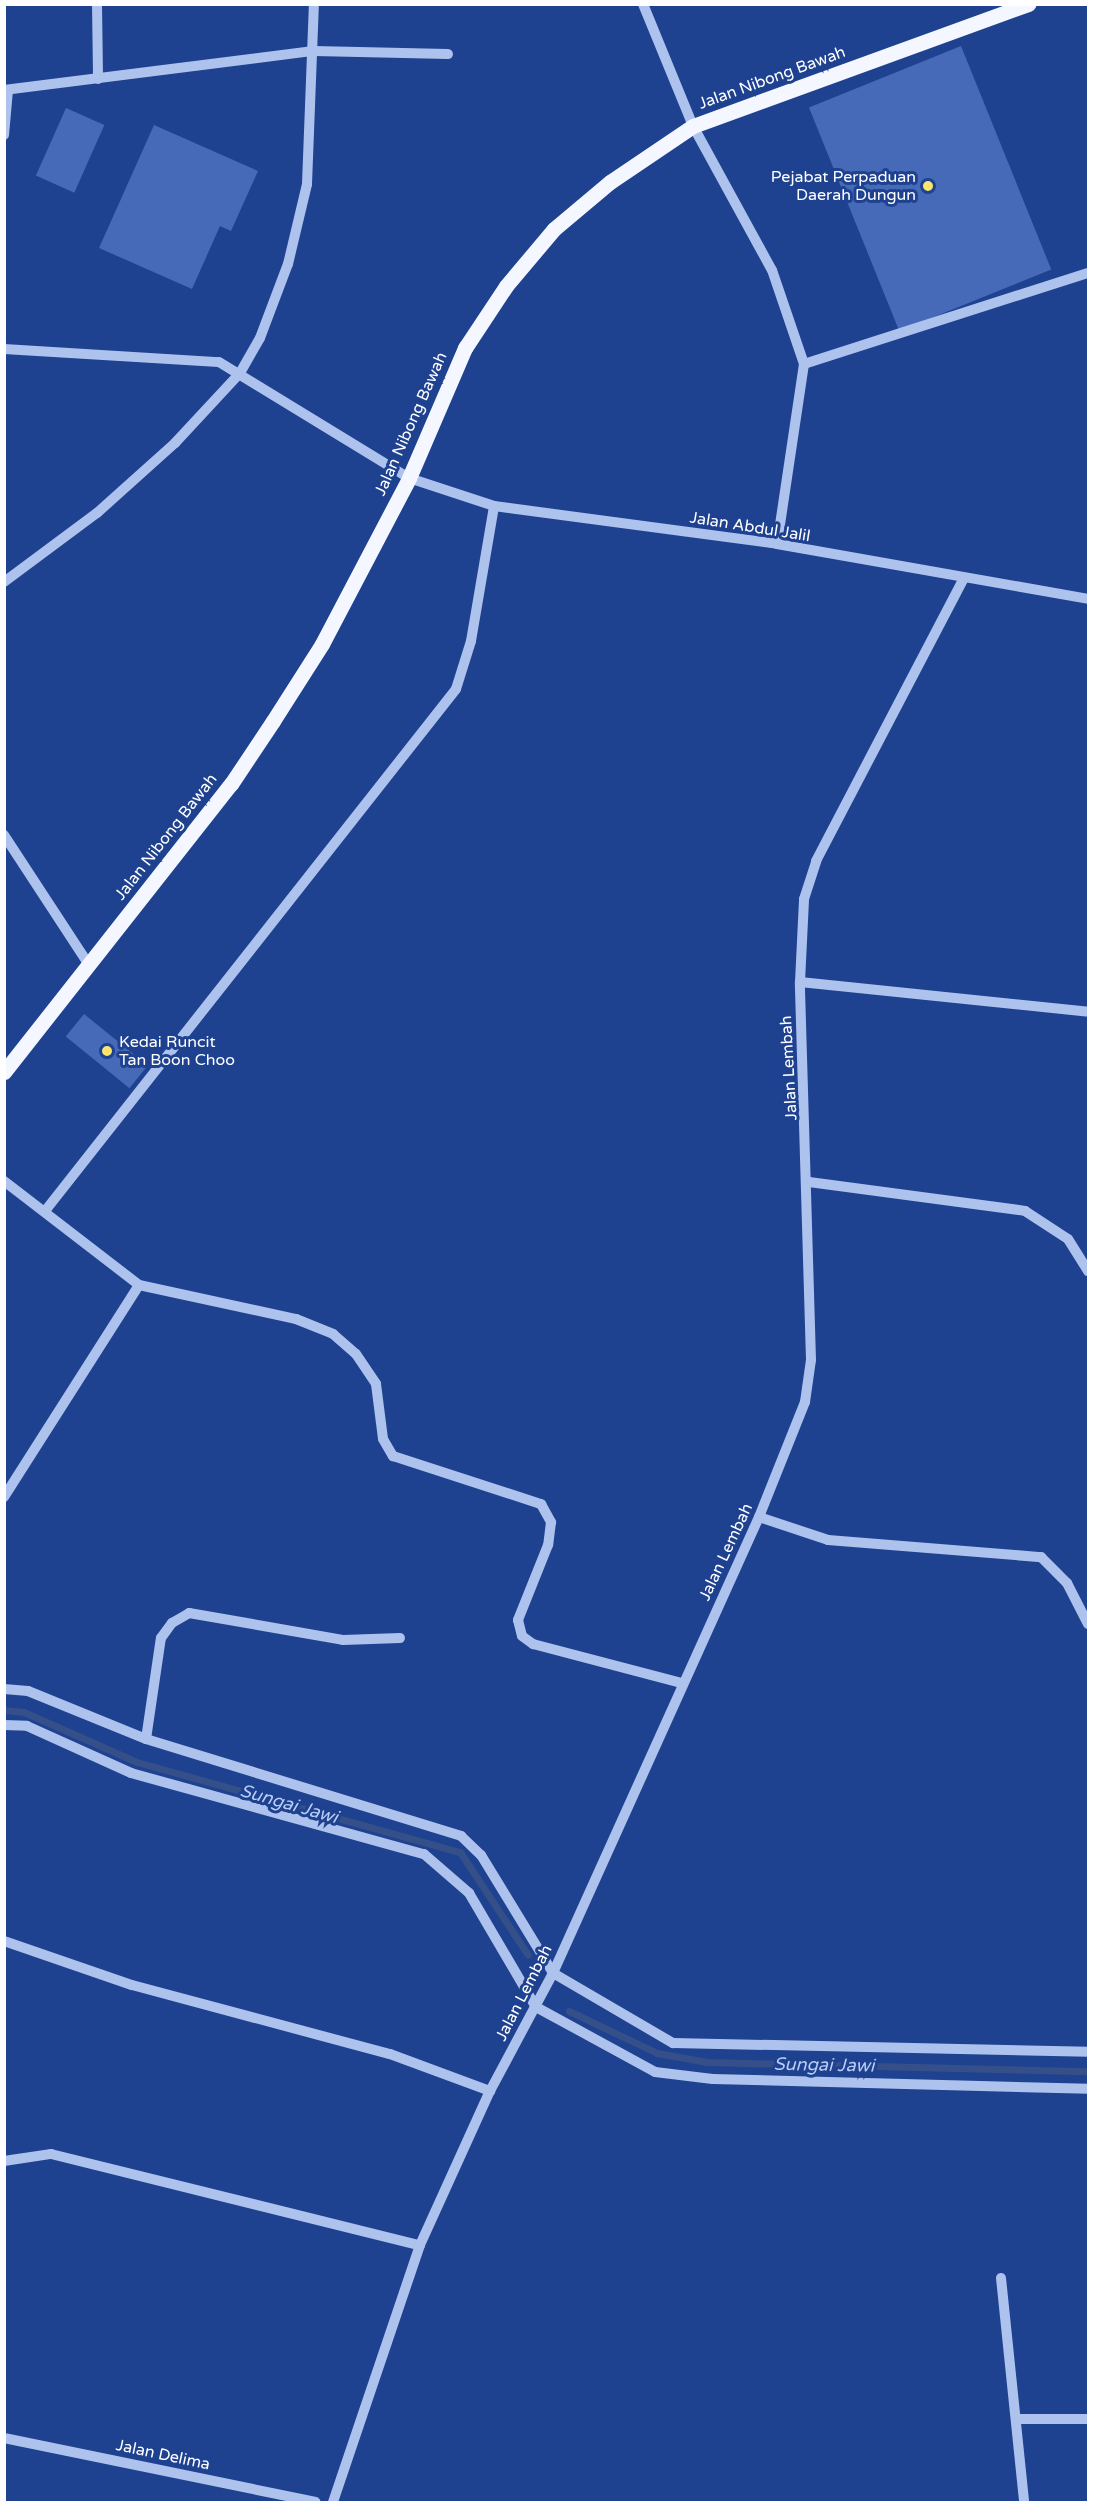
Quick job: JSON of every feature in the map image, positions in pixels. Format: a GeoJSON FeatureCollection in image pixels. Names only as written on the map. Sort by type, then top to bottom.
{"type":"FeatureCollection","features":[{"type":"Feature","properties":{"kind":"main road","name":"Jalan Nibong Bawah"},"geometry":{"type":"LineString","coordinates":[[4,1072],[89,965],[273,721],[322,644],[409,478],[465,348],[506,286],[554,229],[594,195],[693,126],[1028,4]]}},
{"type":"Feature","properties":{"kind":"street"},"geometry":{"type":"LineString","coordinates":[[97,4],[98,79]]}},
{"type":"Feature","properties":{"kind":"street"},"geometry":{"type":"LineString","coordinates":[[4,582],[97,513],[175,443],[240,373],[288,264],[307,184],[314,51],[314,4]]}},
{"type":"Feature","properties":{"kind":"street"},"geometry":{"type":"LineString","coordinates":[[643,4],[693,126],[772,270],[804,364],[777,544]]}},
{"type":"Feature","properties":{"kind":"street"},"geometry":{"type":"LineString","coordinates":[[4,135],[6,90],[314,51],[448,54]]}},
{"type":"Feature","properties":{"kind":"street"},"geometry":{"type":"LineString","coordinates":[[804,364],[1089,273]]}},
{"type":"Feature","properties":{"kind":"street","name":"Jalan Abdul Jalil"},"geometry":{"type":"LineString","coordinates":[[4,349],[188,357],[240,373],[409,478],[494,506],[777,544],[963,580],[1089,599]]}},
{"type":"Feature","properties":{"kind":"street"},"geometry":{"type":"LineString","coordinates":[[45,1211],[456,688],[471,641],[494,506]]}},
{"type":"Feature","properties":{"kind":"street","name":"Jalan Lembah"},"geometry":{"type":"LineString","coordinates":[[333,2502],[420,2245],[490,2091],[553,1973],[682,1683],[759,1518],[805,1402],[811,1360],[809,1182],[800,982],[804,899],[816,861],[963,580]]}},
{"type":"Feature","properties":{"kind":"street"},"geometry":{"type":"LineString","coordinates":[[4,835],[89,965]]}},
{"type":"Feature","properties":{"kind":"street"},"geometry":{"type":"LineString","coordinates":[[800,982],[1089,1012]]}},
{"type":"Feature","properties":{"kind":"street"},"geometry":{"type":"LineString","coordinates":[[4,1181],[139,1285],[296,1319],[333,1334],[356,1353],[376,1384],[383,1439],[393,1456],[541,1504],[551,1522],[550,1533],[518,1620],[522,1636],[532,1644],[682,1683]]}},
{"type":"Feature","properties":{"kind":"street"},"geometry":{"type":"LineString","coordinates":[[809,1182],[1025,1211],[1068,1239],[1089,1270]]}},
{"type":"Feature","properties":{"kind":"street"},"geometry":{"type":"LineString","coordinates":[[4,1497],[139,1285]]}},
{"type":"Feature","properties":{"kind":"street"},"geometry":{"type":"LineString","coordinates":[[759,1518],[828,1540],[1041,1557],[1062,1576],[1089,1624]]}},
{"type":"Feature","properties":{"kind":"street"},"geometry":{"type":"LineString","coordinates":[[146,1739],[161,1638],[172,1623],[189,1613],[343,1640],[399,1638]]}},
{"type":"Feature","properties":{"kind":"street"},"geometry":{"type":"LineString","coordinates":[[4,1689],[28,1690],[146,1739],[461,1836],[481,1856],[553,1973],[673,2043],[1089,2052]]}},
{"type":"Feature","properties":{"kind":"street"},"geometry":{"type":"LineString","coordinates":[[4,1725],[27,1726],[131,1773],[424,1854],[469,1893],[536,2007],[628,2061],[686,2078],[1089,2089]]}},
{"type":"Feature","properties":{"kind":"street"},"geometry":{"type":"LineString","coordinates":[[4,1941],[132,1985],[390,2054],[490,2091]]}},
{"type":"Feature","properties":{"kind":"street"},"geometry":{"type":"LineString","coordinates":[[4,2162],[51,2154],[420,2245]]}},
{"type":"Feature","properties":{"kind":"street"},"geometry":{"type":"LineString","coordinates":[[1001,2278],[1024,2502]]}},
{"type":"Feature","properties":{"kind":"street"},"geometry":{"type":"LineString","coordinates":[[1016,2419],[1089,2420]]}},
{"type":"Feature","properties":{"kind":"street","name":"Jalan Delima"},"geometry":{"type":"LineString","coordinates":[[4,2438],[315,2502]]}},
{"type":"Feature","properties":{"kind":"building","name":"Pejabat Perpaduan Daerah Dungun"},"geometry":{"type":"Polygon","coordinates":[[[961,46],[1051,269],[899,331],[809,107],[961,46]]]}},
{"type":"Feature","properties":{"kind":"building"},"geometry":{"type":"Polygon","coordinates":[[[66,108],[104,125],[74,193],[36,176],[66,108]]]}},
{"type":"Feature","properties":{"kind":"building"},"geometry":{"type":"Polygon","coordinates":[[[154,125],[258,171],[231,231],[220,226],[192,289],[99,248],[154,125]]]}},
{"type":"Feature","properties":{"kind":"building","name":"Kedai Runcit Tan Boon Choo"},"geometry":{"type":"Polygon","coordinates":[[[84,1014],[148,1066],[129,1088],[66,1037],[84,1014]]]}},
{"type":"Feature","properties":{"kind":"waterway","name":"Sungai Jawi"},"geometry":{"type":"LineString","coordinates":[[4,1710],[24,1712],[137,1762],[460,1852],[528,1955]]}},
{"type":"Feature","properties":{"kind":"waterway","name":"Sungai Jawi"},"geometry":{"type":"LineString","coordinates":[[569,2011],[657,2053],[707,2062],[1088,2071]]}},
{"type":"Feature","properties":{"kind":"place","name":"Pejabat Perpaduan Daerah Dungun"},"geometry":{"type":"Point","coordinates":[928,186]}},
{"type":"Feature","properties":{"kind":"place","name":"Kedai Runcit Tan Boon Choo"},"geometry":{"type":"Point","coordinates":[107,1051]}}]}
